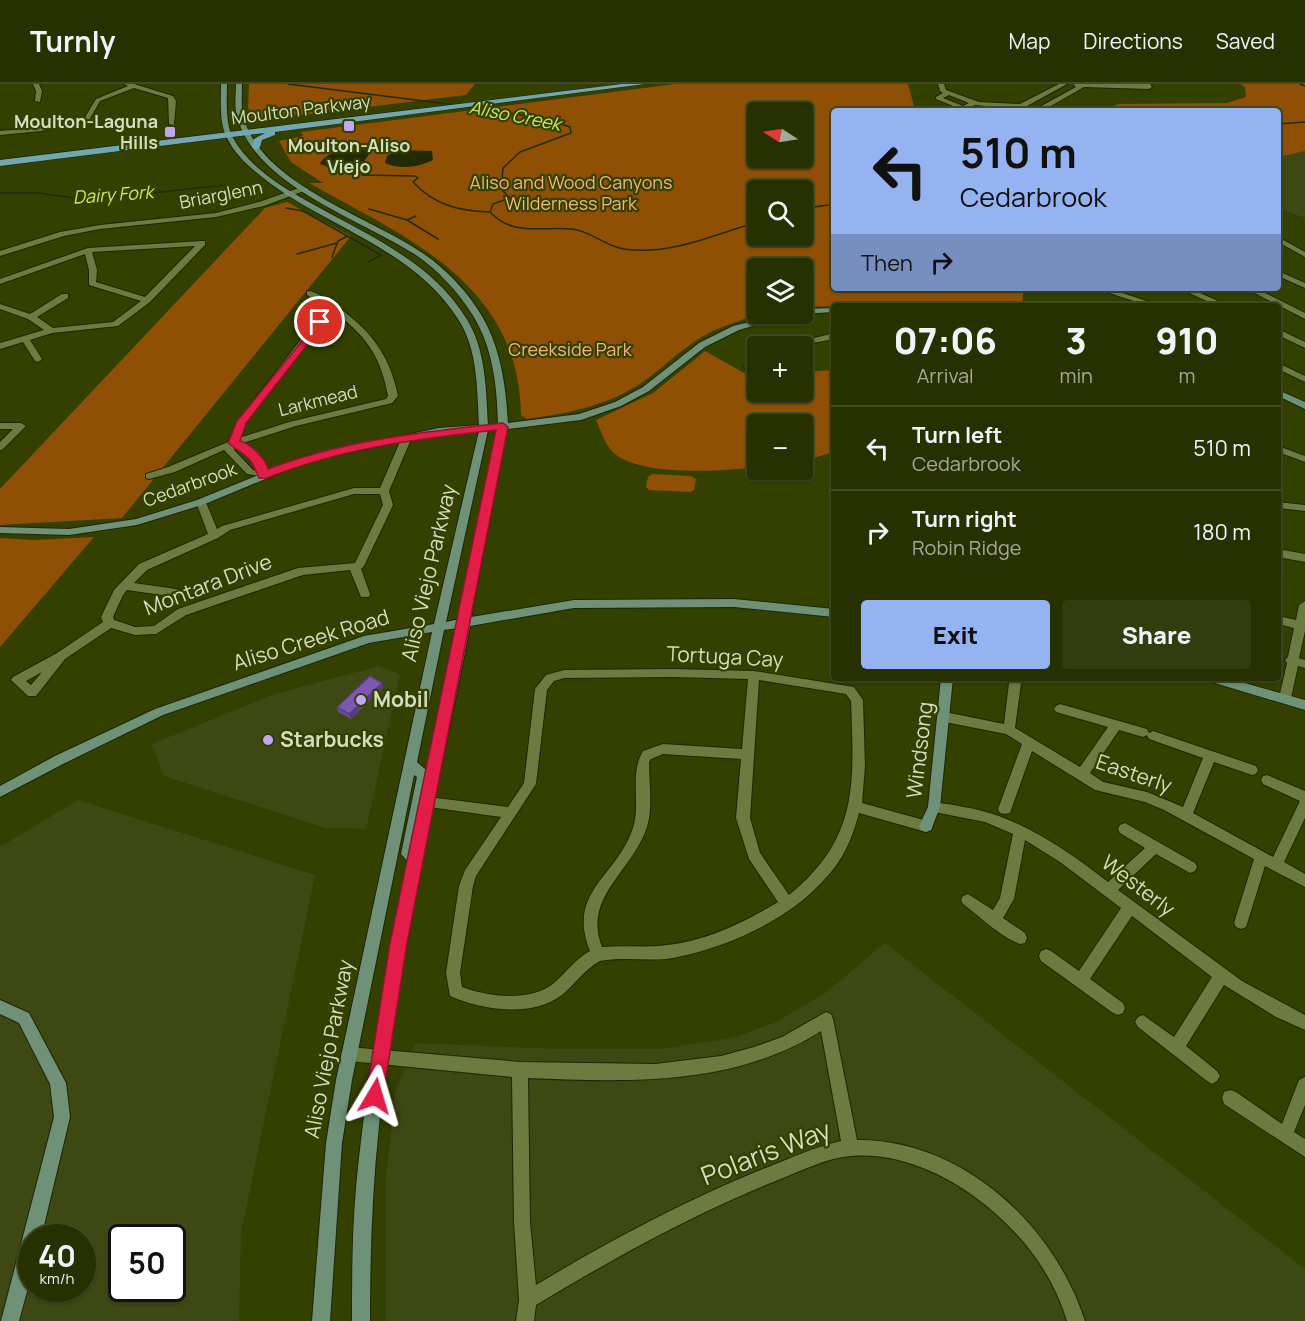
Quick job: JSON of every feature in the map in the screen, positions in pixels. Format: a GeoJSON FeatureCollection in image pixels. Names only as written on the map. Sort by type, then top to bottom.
{"type":"FeatureCollection","features":[{"type":"Feature","properties":{"kind":"main road"},"geometry":{"type":"LineString","coordinates":[[224,84],[224,111],[228,131]]}},
{"type":"Feature","properties":{"kind":"main road","name":"Moulton Parkway"},"geometry":{"type":"LineString","coordinates":[[0,156],[245,129],[597,84]]}},
{"type":"Feature","properties":{"kind":"main road"},"geometry":{"type":"LineString","coordinates":[[615,87],[625,84]]}},
{"type":"Feature","properties":{"kind":"main road","name":"Moulton Parkway"},"geometry":{"type":"LineString","coordinates":[[245,129],[283,129],[641,84]]}},
{"type":"Feature","properties":{"kind":"main road"},"geometry":{"type":"LineString","coordinates":[[238,86],[238,105],[245,129]]}},
{"type":"Feature","properties":{"kind":"main road","name":"Aliso Viejo Parkway"},"geometry":{"type":"LineString","coordinates":[[245,129],[269,165],[305,189],[420,255],[455,285],[482,323],[490,342],[502,393],[503,427],[399,943],[379,1057],[363,1223],[361,1321]]}},
{"type":"Feature","properties":{"kind":"main road"},"geometry":{"type":"LineString","coordinates":[[255,147],[259,137],[283,129]]}},
{"type":"Feature","properties":{"kind":"main road","name":"Moulton Parkway"},"geometry":{"type":"LineString","coordinates":[[0,163],[228,131]]}},
{"type":"Feature","properties":{"kind":"main road","name":"Aliso Viejo Parkway"},"geometry":{"type":"LineString","coordinates":[[228,131],[251,166],[291,195],[392,251],[426,275],[463,320],[471,336],[480,371],[484,428],[439,626],[349,1054],[333,1143],[321,1321]]}},
{"type":"Feature","properties":{"kind":"main road"},"geometry":{"type":"LineString","coordinates":[[813,311],[831,310]]}},
{"type":"Feature","properties":{"kind":"main road","name":"Cedarbrook"},"geometry":{"type":"LineString","coordinates":[[0,531],[69,532],[146,520],[201,502],[308,458],[407,437],[565,420],[618,404],[661,379],[702,345],[736,328],[751,324]]}},
{"type":"Feature","properties":{"kind":"main road"},"geometry":{"type":"LineString","coordinates":[[1281,394],[1304,404]]}},
{"type":"Feature","properties":{"kind":"main road","name":"Aliso Creek Road"},"geometry":{"type":"LineString","coordinates":[[0,792],[115,732],[159,712],[216,690],[368,639],[574,604],[743,603],[831,613]]}},
{"type":"Feature","properties":{"kind":"main road","name":"Windsong"},"geometry":{"type":"LineString","coordinates":[[926,826],[934,807],[945,717],[947,681]]}},
{"type":"Feature","properties":{"kind":"main road"},"geometry":{"type":"LineString","coordinates":[[1223,681],[1305,705]]}},
{"type":"Feature","properties":{"kind":"main road"},"geometry":{"type":"LineString","coordinates":[[411,765],[421,772],[423,777],[408,854],[416,861]]}},
{"type":"Feature","properties":{"kind":"main road"},"geometry":{"type":"LineString","coordinates":[[0,1007],[24,1018],[58,1083],[62,1117],[35,1224]]}},
{"type":"Feature","properties":{"kind":"main road"},"geometry":{"type":"LineString","coordinates":[[10,1321],[18,1291]]}},
{"type":"Feature","properties":{"kind":"street"},"geometry":{"type":"LineString","coordinates":[[36,84],[39,91],[38,101]]}},
{"type":"Feature","properties":{"kind":"street"},"geometry":{"type":"LineString","coordinates":[[941,84],[943,91],[974,103],[1027,108]]}},
{"type":"Feature","properties":{"kind":"street"},"geometry":{"type":"LineString","coordinates":[[1021,106],[1064,84]]}},
{"type":"Feature","properties":{"kind":"street"},"geometry":{"type":"LineString","coordinates":[[1077,84],[1130,84],[1149,87],[1147,84]]}},
{"type":"Feature","properties":{"kind":"street"},"geometry":{"type":"LineString","coordinates":[[1042,108],[1081,87],[1077,84]]}},
{"type":"Feature","properties":{"kind":"street"},"geometry":{"type":"LineString","coordinates":[[0,133],[86,121],[98,100],[131,85],[171,97],[173,101],[172,124]]}},
{"type":"Feature","properties":{"kind":"street"},"geometry":{"type":"LineString","coordinates":[[949,93],[938,98],[963,108],[974,103]]}},
{"type":"Feature","properties":{"kind":"street"},"geometry":{"type":"LineString","coordinates":[[0,128],[15,126],[18,127],[17,132]]}},
{"type":"Feature","properties":{"kind":"street","name":"Briarglenn"},"geometry":{"type":"LineString","coordinates":[[0,254],[63,234],[100,227],[216,215],[291,195],[305,189]]}},
{"type":"Feature","properties":{"kind":"street"},"geometry":{"type":"LineString","coordinates":[[1281,241],[1305,255]]}},
{"type":"Feature","properties":{"kind":"street"},"geometry":{"type":"LineString","coordinates":[[0,282],[88,250],[202,243],[147,300],[109,326],[51,331],[0,346]]}},
{"type":"Feature","properties":{"kind":"street"},"geometry":{"type":"LineString","coordinates":[[88,250],[93,270],[92,283],[147,300]]}},
{"type":"Feature","properties":{"kind":"street"},"geometry":{"type":"LineString","coordinates":[[1281,274],[1305,286]]}},
{"type":"Feature","properties":{"kind":"street"},"geometry":{"type":"LineString","coordinates":[[1108,291],[1148,303]]}},
{"type":"Feature","properties":{"kind":"street"},"geometry":{"type":"LineString","coordinates":[[1189,291],[1218,303]]}},
{"type":"Feature","properties":{"kind":"street"},"geometry":{"type":"LineString","coordinates":[[1255,291],[1279,303]]}},
{"type":"Feature","properties":{"kind":"street"},"geometry":{"type":"LineString","coordinates":[[233,443],[242,444],[248,450],[262,465],[263,475],[250,472],[229,450],[240,423],[305,340],[320,322],[340,310],[310,292]]}},
{"type":"Feature","properties":{"kind":"street"},"geometry":{"type":"LineString","coordinates":[[31,317],[65,296]]}},
{"type":"Feature","properties":{"kind":"street"},"geometry":{"type":"LineString","coordinates":[[1281,304],[1305,316]]}},
{"type":"Feature","properties":{"kind":"street"},"geometry":{"type":"LineString","coordinates":[[0,306],[31,317],[51,331]]}},
{"type":"Feature","properties":{"kind":"street","name":"Larkmead"},"geometry":{"type":"LineString","coordinates":[[149,476],[166,472],[233,443],[287,425],[388,400],[393,396],[381,353],[340,310]]}},
{"type":"Feature","properties":{"kind":"street"},"geometry":{"type":"LineString","coordinates":[[1281,333],[1305,345]]}},
{"type":"Feature","properties":{"kind":"street"},"geometry":{"type":"LineString","coordinates":[[813,339],[831,336]]}},
{"type":"Feature","properties":{"kind":"street"},"geometry":{"type":"LineString","coordinates":[[25,338],[38,359]]}},
{"type":"Feature","properties":{"kind":"street"},"geometry":{"type":"LineString","coordinates":[[1281,367],[1305,379]]}},
{"type":"Feature","properties":{"kind":"street"},"geometry":{"type":"LineString","coordinates":[[0,426],[21,426],[0,447]]}},
{"type":"Feature","properties":{"kind":"street"},"geometry":{"type":"LineString","coordinates":[[365,594],[355,566],[360,564],[388,506],[384,491],[407,437]]}},
{"type":"Feature","properties":{"kind":"street"},"geometry":{"type":"LineString","coordinates":[[235,456],[248,450]]}},
{"type":"Feature","properties":{"kind":"street"},"geometry":{"type":"LineString","coordinates":[[1281,450],[1305,459]]}},
{"type":"Feature","properties":{"kind":"street","name":"Montara Drive"},"geometry":{"type":"LineString","coordinates":[[355,566],[302,571],[182,612],[156,630],[135,631],[109,623],[107,617],[111,604],[124,586],[143,567],[214,536],[237,523],[354,491],[384,491]]}},
{"type":"Feature","properties":{"kind":"street"},"geometry":{"type":"LineString","coordinates":[[201,502],[214,536]]}},
{"type":"Feature","properties":{"kind":"street"},"geometry":{"type":"LineString","coordinates":[[1281,504],[1305,508]]}},
{"type":"Feature","properties":{"kind":"street"},"geometry":{"type":"LineString","coordinates":[[1281,554],[1305,558]]}},
{"type":"Feature","properties":{"kind":"street"},"geometry":{"type":"LineString","coordinates":[[124,586],[176,593]]}},
{"type":"Feature","properties":{"kind":"street"},"geometry":{"type":"LineString","coordinates":[[1285,698],[1291,660],[1305,605]]}},
{"type":"Feature","properties":{"kind":"street"},"geometry":{"type":"LineString","coordinates":[[1281,621],[1300,625]]}},
{"type":"Feature","properties":{"kind":"street"},"geometry":{"type":"LineString","coordinates":[[61,656],[109,623]]}},
{"type":"Feature","properties":{"kind":"street"},"geometry":{"type":"LineString","coordinates":[[1291,660],[1305,664]]}},
{"type":"Feature","properties":{"kind":"street","name":"Tortuga Cay"},"geometry":{"type":"LineString","coordinates":[[574,674],[754,675],[850,690],[857,700],[858,782],[855,806],[848,830],[835,855],[808,886],[787,904],[749,928],[708,943],[670,952],[598,954],[553,993],[541,998],[471,999],[455,992],[453,972],[470,874],[530,784],[541,689],[550,678],[574,674]]}},
{"type":"Feature","properties":{"kind":"street"},"geometry":{"type":"LineString","coordinates":[[754,675],[743,818],[745,830],[762,870],[787,904]]}},
{"type":"Feature","properties":{"kind":"street"},"geometry":{"type":"LineString","coordinates":[[1009,730],[1015,682]]}},
{"type":"Feature","properties":{"kind":"street"},"geometry":{"type":"LineString","coordinates":[[1060,709],[1117,724],[1252,770]]}},
{"type":"Feature","properties":{"kind":"street","name":"Easterly"},"geometry":{"type":"LineString","coordinates":[[945,717],[1009,730],[1081,776],[1114,791],[1147,797],[1186,815],[1305,881]]}},
{"type":"Feature","properties":{"kind":"street"},"geometry":{"type":"LineString","coordinates":[[1081,776],[1117,724]]}},
{"type":"Feature","properties":{"kind":"street"},"geometry":{"type":"LineString","coordinates":[[1005,809],[1029,743]]}},
{"type":"Feature","properties":{"kind":"street"},"geometry":{"type":"LineString","coordinates":[[598,954],[590,939],[590,916],[598,893],[631,849],[640,825],[643,762],[647,755],[663,749],[748,754]]}},
{"type":"Feature","properties":{"kind":"street"},"geometry":{"type":"LineString","coordinates":[[1186,815],[1211,755]]}},
{"type":"Feature","properties":{"kind":"street"},"geometry":{"type":"LineString","coordinates":[[1267,780],[1305,797]]}},
{"type":"Feature","properties":{"kind":"street"},"geometry":{"type":"LineString","coordinates":[[429,802],[512,813]]}},
{"type":"Feature","properties":{"kind":"street"},"geometry":{"type":"LineString","coordinates":[[1276,864],[1305,804]]}},
{"type":"Feature","properties":{"kind":"street"},"geometry":{"type":"LineString","coordinates":[[855,806],[926,826]]}},
{"type":"Feature","properties":{"kind":"street","name":"Westerly"},"geometry":{"type":"LineString","coordinates":[[934,807],[993,819],[1020,831],[1085,871],[1222,975],[1288,1016],[1305,1023]]}},
{"type":"Feature","properties":{"kind":"street"},"geometry":{"type":"LineString","coordinates":[[1125,829],[1190,867]]}},
{"type":"Feature","properties":{"kind":"street"},"geometry":{"type":"LineString","coordinates":[[994,921],[1007,899],[1020,831]]}},
{"type":"Feature","properties":{"kind":"street"},"geometry":{"type":"LineString","coordinates":[[1109,890],[1155,847]]}},
{"type":"Feature","properties":{"kind":"street"},"geometry":{"type":"LineString","coordinates":[[1241,922],[1262,857]]}},
{"type":"Feature","properties":{"kind":"street"},"geometry":{"type":"LineString","coordinates":[[968,900],[1020,938]]}},
{"type":"Feature","properties":{"kind":"street"},"geometry":{"type":"LineString","coordinates":[[1081,981],[1130,907]]}},
{"type":"Feature","properties":{"kind":"street"},"geometry":{"type":"LineString","coordinates":[[1046,956],[1118,1008]]}},
{"type":"Feature","properties":{"kind":"street"},"geometry":{"type":"LineString","coordinates":[[1176,1048],[1222,975]]}},
{"type":"Feature","properties":{"kind":"street"},"geometry":{"type":"LineString","coordinates":[[349,1054],[520,1070],[635,1074],[712,1066],[749,1057],[788,1042],[825,1019],[850,1148]]}},
{"type":"Feature","properties":{"kind":"street"},"geometry":{"type":"LineString","coordinates":[[1143,1022],[1212,1076]]}},
{"type":"Feature","properties":{"kind":"street"},"geometry":{"type":"LineString","coordinates":[[520,1070],[522,1222],[528,1300],[525,1321]]}},
{"type":"Feature","properties":{"kind":"street"},"geometry":{"type":"LineString","coordinates":[[1285,1136],[1305,1085]]}},
{"type":"Feature","properties":{"kind":"street"},"geometry":{"type":"LineString","coordinates":[[1230,1098],[1305,1149]]}},
{"type":"Feature","properties":{"kind":"street","name":"Polaris Way"},"geometry":{"type":"LineString","coordinates":[[528,1300],[606,1252],[730,1190],[807,1161],[850,1148],[886,1151],[932,1162],[973,1185],[1010,1214],[1043,1253],[1070,1299],[1076,1321]]}},
{"type":"Feature","properties":{"kind":"shaded area"},"geometry":{"type":"Polygon","coordinates":[[[353,149],[372,150],[360,167],[340,171],[320,164],[329,155],[353,149]]]}},
{"type":"Feature","properties":{"kind":"shaded area"},"geometry":{"type":"Polygon","coordinates":[[[397,150],[432,151],[433,160],[409,167],[385,163],[387,156],[397,150]]]}},
{"type":"Feature","properties":{"kind":"shaded area"},"geometry":{"type":"Polygon","coordinates":[[[1305,151],[1305,218],[1281,209],[1281,156],[1305,151]]]}},
{"type":"Feature","properties":{"kind":"shaded area"},"geometry":{"type":"Polygon","coordinates":[[[379,666],[400,675],[366,829],[325,828],[164,776],[152,744],[275,694],[379,666]]]}},
{"type":"Feature","properties":{"kind":"shaded area"},"geometry":{"type":"Polygon","coordinates":[[[78,800],[315,875],[241,1233],[239,1321],[0,1321],[0,847],[78,800]]]}},
{"type":"Feature","properties":{"kind":"shaded area"},"geometry":{"type":"Polygon","coordinates":[[[885,943],[1305,1269],[1305,1321],[386,1321],[386,1177],[395,1094],[415,1043],[559,1049],[662,1049],[732,1038],[774,1023],[824,994],[885,943]]]}},
{"type":"Feature","properties":{"kind":"green space"},"geometry":{"type":"Polygon","coordinates":[[[249,84],[475,84],[466,95],[260,120],[252,118],[248,107],[249,84]]]}},
{"type":"Feature","properties":{"kind":"green space","name":"Aliso and Wood Canyons Wilderness Park"},"geometry":{"type":"Polygon","coordinates":[[[675,84],[908,84],[914,106],[919,108],[831,108],[831,291],[1024,291],[1022,302],[831,303],[831,306],[813,307],[813,258],[747,258],[747,318],[726,325],[702,337],[646,380],[616,397],[579,409],[527,419],[521,415],[515,369],[501,331],[479,298],[451,270],[419,246],[309,183],[323,183],[291,162],[279,141],[303,136],[301,132],[675,84]]]}},
{"type":"Feature","properties":{"kind":"green space"},"geometry":{"type":"Polygon","coordinates":[[[1240,84],[1305,84],[1305,151],[1281,156],[1281,108],[1108,108],[1119,104],[1227,103],[1246,97],[1245,87],[1240,84]]]}},
{"type":"Feature","properties":{"kind":"green space"},"geometry":{"type":"Polygon","coordinates":[[[287,202],[351,236],[122,518],[0,525],[0,489],[265,208],[287,202]]]}},
{"type":"Feature","properties":{"kind":"green space"},"geometry":{"type":"Polygon","coordinates":[[[705,351],[747,373],[747,402],[813,402],[813,371],[831,370],[831,453],[813,458],[813,414],[747,414],[747,468],[702,471],[638,465],[622,458],[610,449],[596,420],[653,393],[705,351]]]}},
{"type":"Feature","properties":{"kind":"green space"},"geometry":{"type":"Polygon","coordinates":[[[652,474],[691,476],[696,479],[694,490],[690,492],[649,490],[646,487],[648,477],[652,474]]]}},
{"type":"Feature","properties":{"kind":"green space"},"geometry":{"type":"Polygon","coordinates":[[[94,537],[0,647],[0,538],[34,540],[94,537]]]}},
{"type":"Feature","properties":{"kind":"building","name":"Mobil"},"geometry":{"type":"Polygon","coordinates":[[[370,676],[382,683],[349,714],[337,707],[370,676]]]}},
{"type":"Feature","properties":{"kind":"waterway","name":"Aliso Creek"},"geometry":{"type":"LineString","coordinates":[[288,84],[456,105]]}},
{"type":"Feature","properties":{"kind":"waterway"},"geometry":{"type":"LineString","coordinates":[[1300,84],[1305,86]]}},
{"type":"Feature","properties":{"kind":"waterway","name":"Aliso Creek"},"geometry":{"type":"LineString","coordinates":[[468,107],[547,119],[570,127],[571,133],[520,152],[503,168],[501,189],[510,198],[493,204],[490,212],[508,225],[528,229],[579,230],[617,247],[641,250],[675,247],[747,226]]}},
{"type":"Feature","properties":{"kind":"waterway","name":"Aliso Creek"},"geometry":{"type":"LineString","coordinates":[[1281,124],[1305,122]]}},
{"type":"Feature","properties":{"kind":"waterway","name":"Dairy Fork"},"geometry":{"type":"LineString","coordinates":[[362,175],[415,176],[418,178],[413,182],[438,201],[457,208],[489,212]]}},
{"type":"Feature","properties":{"kind":"waterway","name":"Dairy Fork"},"geometry":{"type":"LineString","coordinates":[[0,193],[38,193],[88,200],[225,185]]}},
{"type":"Feature","properties":{"kind":"waterway","name":"Aliso Creek"},"geometry":{"type":"LineString","coordinates":[[813,207],[831,204]]}},
{"type":"Feature","properties":{"kind":"waterway"},"geometry":{"type":"LineString","coordinates":[[286,208],[303,211],[348,236]]}},
{"type":"Feature","properties":{"kind":"waterway"},"geometry":{"type":"LineString","coordinates":[[369,209],[407,220]]}},
{"type":"Feature","properties":{"kind":"waterway"},"geometry":{"type":"LineString","coordinates":[[407,220],[416,216]]}},
{"type":"Feature","properties":{"kind":"waterway"},"geometry":{"type":"LineString","coordinates":[[407,220],[438,239]]}},
{"type":"Feature","properties":{"kind":"waterway"},"geometry":{"type":"LineString","coordinates":[[332,257],[338,241],[348,236]]}},
{"type":"Feature","properties":{"kind":"waterway"},"geometry":{"type":"LineString","coordinates":[[348,236],[381,255],[368,262]]}},
{"type":"Feature","properties":{"kind":"waterway"},"geometry":{"type":"LineString","coordinates":[[297,254],[337,243]]}},
{"type":"Feature","properties":{"kind":"place","name":"Moulton-Aliso Viejo"},"geometry":{"type":"Point","coordinates":[349,126]}},
{"type":"Feature","properties":{"kind":"place","name":"Moulton-Laguna Hills"},"geometry":{"type":"Point","coordinates":[170,132]}},
{"type":"Feature","properties":{"kind":"place","name":"Mobil"},"geometry":{"type":"Point","coordinates":[361,700]}},
{"type":"Feature","properties":{"kind":"place","name":"Starbucks"},"geometry":{"type":"Point","coordinates":[268,740]}},
{"type":"Feature","properties":{"kind":"route"},"geometry":{"type":"LineString","coordinates":[[320,322],[240,423],[233,443],[242,444],[262,465],[263,475],[308,458],[407,437],[440,431],[503,427],[399,943],[379,1057],[375,1096]]}},
{"type":"Feature","properties":{"kind":"park label","name":"Creekside Park"},"geometry":{"type":"Point","coordinates":[570,350]}}]}
